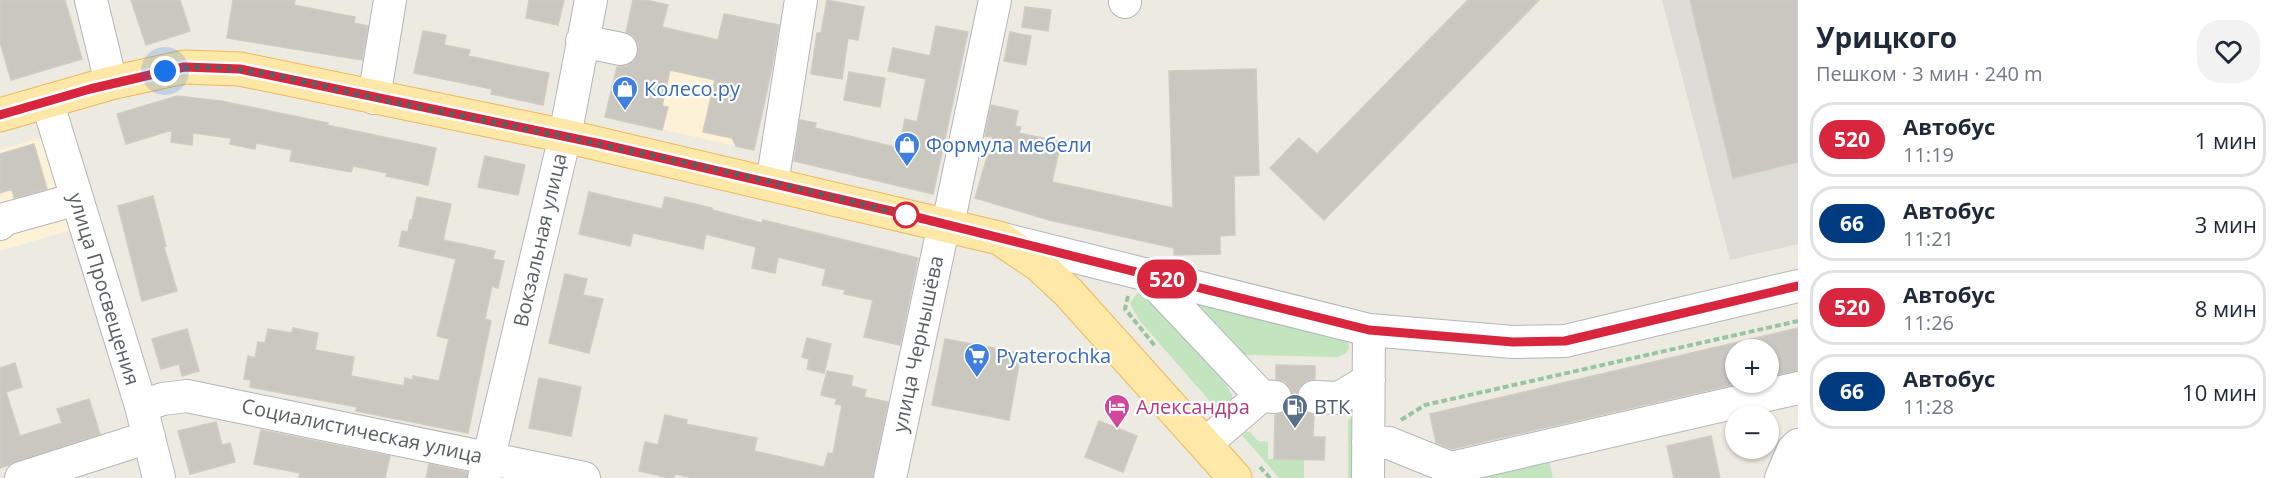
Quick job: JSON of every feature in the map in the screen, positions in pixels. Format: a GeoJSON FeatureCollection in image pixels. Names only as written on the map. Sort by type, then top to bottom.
{"type":"FeatureCollection","features":[{"type":"Feature","properties":{"kind":"main road"},"geometry":{"type":"LineString","coordinates":[[0,116],[47,100],[184,67],[240,69],[565,136],[999,238],[1039,266],[1069,293],[1205,444],[1245,469]]}},
{"type":"Feature","properties":{"kind":"street"},"geometry":{"type":"LineString","coordinates":[[91,0],[111,83]]}},
{"type":"Feature","properties":{"kind":"street"},"geometry":{"type":"LineString","coordinates":[[374,98],[390,0]]}},
{"type":"Feature","properties":{"kind":"street","name":"Вокзальная улица"},"geometry":{"type":"LineString","coordinates":[[486,467],[565,136],[591,0]]}},
{"type":"Feature","properties":{"kind":"street"},"geometry":{"type":"LineString","coordinates":[[772,184],[801,0]]}},
{"type":"Feature","properties":{"kind":"street","name":"улица Чернышёва"},"geometry":{"type":"LineString","coordinates":[[890,478],[944,224],[951,210],[995,0]]}},
{"type":"Feature","properties":{"kind":"street"},"geometry":{"type":"LineString","coordinates":[[582,41],[621,49]]}},
{"type":"Feature","properties":{"kind":"street","name":"улица Просвещения"},"geometry":{"type":"LineString","coordinates":[[47,100],[141,406],[159,478]]}},
{"type":"Feature","properties":{"kind":"street"},"geometry":{"type":"LineString","coordinates":[[0,224],[5,219],[77,199]]}},
{"type":"Feature","properties":{"kind":"street"},"geometry":{"type":"LineString","coordinates":[[999,238],[1138,284],[1369,330],[1513,342],[1565,341],[1798,286]]}},
{"type":"Feature","properties":{"kind":"street"},"geometry":{"type":"LineString","coordinates":[[1138,284],[1268,396],[1205,444]]}},
{"type":"Feature","properties":{"kind":"street"},"geometry":{"type":"LineString","coordinates":[[1368,478],[1379,443],[1369,380],[1369,330]]}},
{"type":"Feature","properties":{"kind":"street"},"geometry":{"type":"LineString","coordinates":[[1314,397],[1339,398],[1369,380]]}},
{"type":"Feature","properties":{"kind":"street"},"geometry":{"type":"LineString","coordinates":[[1379,443],[1451,473],[1798,388]]}},
{"type":"Feature","properties":{"kind":"street","name":"Социалистическая улица"},"geometry":{"type":"LineString","coordinates":[[141,406],[163,399],[187,396],[486,467],[584,478]]}},
{"type":"Feature","properties":{"kind":"street"},"geometry":{"type":"LineString","coordinates":[[21,478],[149,437]]}},
{"type":"Feature","properties":{"kind":"street"},"geometry":{"type":"LineString","coordinates":[[1781,478],[1793,450],[1798,445]]}},
{"type":"Feature","properties":{"kind":"path"},"geometry":{"type":"LineString","coordinates":[[1138,284],[1125,309],[1160,351]]}},
{"type":"Feature","properties":{"kind":"path"},"geometry":{"type":"LineString","coordinates":[[1379,443],[1394,424],[1425,405],[1798,321]]}},
{"type":"Feature","properties":{"kind":"path"},"geometry":{"type":"LineString","coordinates":[[1245,469],[1270,478]]}},
{"type":"Feature","properties":{"kind":"shaded area"},"geometry":{"type":"Polygon","coordinates":[[[1662,0],[1798,0],[1798,244],[1730,260],[1662,0]]]}},
{"type":"Feature","properties":{"kind":"shaded area"},"geometry":{"type":"Polygon","coordinates":[[[628,19],[723,42],[713,89],[765,100],[754,150],[605,117],[628,19]]]}},
{"type":"Feature","properties":{"kind":"shaded area"},"geometry":{"type":"Polygon","coordinates":[[[43,137],[71,230],[0,251],[0,150],[43,137]]]}},
{"type":"Feature","properties":{"kind":"green space"},"geometry":{"type":"Polygon","coordinates":[[[1141,289],[1161,306],[1226,384],[1232,395],[1232,405],[1221,414],[1139,320],[1130,303],[1141,289]]]}},
{"type":"Feature","properties":{"kind":"green space"},"geometry":{"type":"Polygon","coordinates":[[[1196,300],[1348,340],[1349,348],[1345,354],[1337,357],[1247,355],[1235,350],[1193,304],[1196,300]]]}},
{"type":"Feature","properties":{"kind":"green space"},"geometry":{"type":"Polygon","coordinates":[[[1353,417],[1358,423],[1358,478],[1348,478],[1348,420],[1353,417]]]}},
{"type":"Feature","properties":{"kind":"green space"},"geometry":{"type":"Polygon","coordinates":[[[1250,432],[1258,441],[1268,442],[1268,459],[1304,460],[1304,478],[1279,478],[1242,435],[1250,432]]]}},
{"type":"Feature","properties":{"kind":"green space"},"geometry":{"type":"Polygon","coordinates":[[[1549,459],[1553,478],[1467,478],[1549,459]]]}},
{"type":"Feature","properties":{"kind":"building"},"geometry":{"type":"Polygon","coordinates":[[[0,0],[65,0],[82,59],[11,80],[0,42],[0,0]]]}},
{"type":"Feature","properties":{"kind":"building"},"geometry":{"type":"Polygon","coordinates":[[[131,0],[180,0],[190,31],[146,45],[131,0]]]}},
{"type":"Feature","properties":{"kind":"building"},"geometry":{"type":"Polygon","coordinates":[[[233,0],[295,0],[294,5],[355,17],[354,23],[368,26],[362,60],[227,38],[233,0]]]}},
{"type":"Feature","properties":{"kind":"building"},"geometry":{"type":"Polygon","coordinates":[[[529,0],[564,0],[558,25],[526,18],[529,0]]]}},
{"type":"Feature","properties":{"kind":"building"},"geometry":{"type":"Polygon","coordinates":[[[633,0],[646,0],[668,5],[662,27],[718,40],[724,14],[779,25],[754,150],[736,146],[732,138],[703,132],[715,80],[670,70],[662,106],[668,107],[662,130],[605,117],[617,67],[627,66],[634,61],[638,53],[638,43],[626,32],[633,0]]]}},
{"type":"Feature","properties":{"kind":"building"},"geometry":{"type":"Polygon","coordinates":[[[827,0],[864,7],[858,40],[848,38],[842,79],[811,74],[817,33],[821,33],[827,0]]]}},
{"type":"Feature","properties":{"kind":"building"},"geometry":{"type":"Polygon","coordinates":[[[1468,0],[1539,0],[1324,220],[1270,168],[1299,138],[1317,154],[1468,0]]]}},
{"type":"Feature","properties":{"kind":"building"},"geometry":{"type":"Polygon","coordinates":[[[1690,0],[1798,0],[1798,162],[1733,178],[1690,0]]]}},
{"type":"Feature","properties":{"kind":"building"},"geometry":{"type":"Polygon","coordinates":[[[1025,7],[1051,10],[1048,31],[1022,27],[1025,7]]]}},
{"type":"Feature","properties":{"kind":"building"},"geometry":{"type":"Polygon","coordinates":[[[936,26],[968,32],[933,194],[794,161],[800,120],[816,123],[815,128],[899,148],[905,119],[917,122],[926,79],[888,71],[893,48],[930,56],[936,26]]]}},
{"type":"Feature","properties":{"kind":"building"},"geometry":{"type":"Polygon","coordinates":[[[423,31],[446,35],[444,45],[470,50],[468,56],[549,73],[543,105],[491,94],[492,89],[414,73],[423,31]]]}},
{"type":"Feature","properties":{"kind":"building"},"geometry":{"type":"Polygon","coordinates":[[[1010,32],[1031,36],[1026,65],[1004,61],[1010,32]]]}},
{"type":"Feature","properties":{"kind":"building"},"geometry":{"type":"Polygon","coordinates":[[[1256,69],[1259,175],[1234,176],[1235,235],[1220,236],[1220,254],[1174,255],[1174,248],[1049,220],[975,198],[993,137],[985,136],[991,105],[1018,111],[1015,126],[1021,127],[1019,133],[1061,142],[1052,182],[1173,208],[1169,71],[1256,69]]]}},
{"type":"Feature","properties":{"kind":"building"},"geometry":{"type":"Polygon","coordinates":[[[849,72],[885,78],[880,107],[844,100],[849,72]]]}},
{"type":"Feature","properties":{"kind":"building"},"geometry":{"type":"Polygon","coordinates":[[[177,96],[221,101],[436,148],[428,185],[353,166],[351,172],[290,161],[292,150],[256,143],[255,149],[230,144],[231,138],[193,133],[192,145],[171,142],[172,130],[126,144],[117,114],[177,96]]]}},
{"type":"Feature","properties":{"kind":"building"},"geometry":{"type":"Polygon","coordinates":[[[34,144],[47,189],[14,198],[12,189],[0,193],[0,154],[34,144]]]}},
{"type":"Feature","properties":{"kind":"building"},"geometry":{"type":"Polygon","coordinates":[[[485,156],[525,165],[518,195],[478,187],[485,156]]]}},
{"type":"Feature","properties":{"kind":"building"},"geometry":{"type":"Polygon","coordinates":[[[589,192],[662,209],[665,197],[762,223],[763,220],[918,258],[900,345],[864,337],[873,300],[844,294],[845,290],[822,285],[826,269],[778,257],[775,273],[752,268],[756,247],[706,234],[703,249],[633,233],[630,246],[579,234],[589,192]]]}},
{"type":"Feature","properties":{"kind":"building"},"geometry":{"type":"Polygon","coordinates":[[[153,196],[166,246],[164,247],[177,291],[142,301],[118,206],[153,196]]]}},
{"type":"Feature","properties":{"kind":"building"},"geometry":{"type":"Polygon","coordinates":[[[417,197],[451,204],[443,240],[495,251],[493,259],[504,261],[498,288],[492,286],[485,319],[491,321],[468,433],[356,411],[357,407],[250,387],[251,380],[244,379],[248,356],[255,358],[258,342],[265,343],[268,329],[292,333],[293,328],[318,333],[315,350],[354,357],[351,376],[404,386],[405,378],[413,380],[413,376],[439,381],[449,339],[437,336],[456,259],[399,246],[402,231],[408,232],[417,197]]]}},
{"type":"Feature","properties":{"kind":"building"},"geometry":{"type":"Polygon","coordinates":[[[565,274],[587,279],[583,295],[603,299],[589,353],[549,343],[565,274]]]}},
{"type":"Feature","properties":{"kind":"building"},"geometry":{"type":"Polygon","coordinates":[[[1798,328],[1798,371],[1779,374],[1779,339],[1751,339],[1798,328]]]}},
{"type":"Feature","properties":{"kind":"building"},"geometry":{"type":"Polygon","coordinates":[[[187,329],[199,371],[182,376],[179,364],[161,369],[152,339],[187,329]]]}},
{"type":"Feature","properties":{"kind":"building"},"geometry":{"type":"Polygon","coordinates":[[[807,338],[831,344],[824,373],[807,369],[809,359],[802,357],[807,338]]]}},
{"type":"Feature","properties":{"kind":"building","name":"Pyaterochka"},"geometry":{"type":"Polygon","coordinates":[[[945,339],[1021,353],[1009,420],[932,405],[945,339]]]}},
{"type":"Feature","properties":{"kind":"building"},"geometry":{"type":"Polygon","coordinates":[[[1725,345],[1725,387],[1452,449],[1436,443],[1430,414],[1725,345]]]}},
{"type":"Feature","properties":{"kind":"building"},"geometry":{"type":"Polygon","coordinates":[[[15,363],[22,387],[6,392],[20,436],[62,423],[57,409],[89,399],[100,434],[0,468],[0,368],[15,363]]]}},
{"type":"Feature","properties":{"kind":"building"},"geometry":{"type":"Polygon","coordinates":[[[1276,365],[1315,366],[1315,379],[1306,381],[1299,387],[1296,397],[1298,406],[1304,412],[1314,415],[1313,437],[1325,437],[1324,460],[1274,459],[1275,415],[1290,408],[1293,398],[1286,382],[1276,379],[1276,365]]]}},
{"type":"Feature","properties":{"kind":"building"},"geometry":{"type":"Polygon","coordinates":[[[827,371],[853,376],[851,386],[866,390],[864,397],[888,402],[872,478],[693,478],[675,474],[674,478],[669,478],[639,471],[645,442],[658,445],[665,415],[687,420],[686,424],[757,438],[754,451],[824,467],[828,453],[833,454],[842,405],[835,404],[837,399],[821,395],[827,371]]]}},
{"type":"Feature","properties":{"kind":"building"},"geometry":{"type":"Polygon","coordinates":[[[539,378],[581,387],[571,436],[529,428],[539,378]]]}},
{"type":"Feature","properties":{"kind":"building"},"geometry":{"type":"Polygon","coordinates":[[[1099,421],[1137,436],[1123,472],[1085,457],[1099,421]]]}},
{"type":"Feature","properties":{"kind":"building"},"geometry":{"type":"Polygon","coordinates":[[[216,422],[222,445],[230,443],[235,462],[190,474],[178,431],[216,422]]]}},
{"type":"Feature","properties":{"kind":"building"},"geometry":{"type":"Polygon","coordinates":[[[261,430],[390,456],[385,478],[299,478],[300,473],[254,464],[261,430]]]}},
{"type":"Feature","properties":{"kind":"building"},"geometry":{"type":"Polygon","coordinates":[[[1711,436],[1720,478],[1674,478],[1667,446],[1711,436]]]}},
{"type":"Feature","properties":{"kind":"building"},"geometry":{"type":"Polygon","coordinates":[[[429,464],[467,472],[467,478],[426,478],[429,464]]]}},
{"type":"Feature","properties":{"kind":"bus line","name":"520"},"geometry":{"type":"LineString","coordinates":[[0,115],[111,83],[184,67],[240,69],[565,136],[904,214],[1369,330],[1513,342],[1565,341],[1798,286]]}},
{"type":"Feature","properties":{"kind":"place","name":"Колесо.ру"},"geometry":{"type":"Point","coordinates":[625,112]}},
{"type":"Feature","properties":{"kind":"place","name":"Формула мебели"},"geometry":{"type":"Point","coordinates":[907,168]}},
{"type":"Feature","properties":{"kind":"place","name":"Pyaterochka"},"geometry":{"type":"Point","coordinates":[977,379]}},
{"type":"Feature","properties":{"kind":"place","name":"Александра"},"geometry":{"type":"Point","coordinates":[1117,430]}},
{"type":"Feature","properties":{"kind":"place","name":"ВТК"},"geometry":{"type":"Point","coordinates":[1295,430]}},
{"type":"Feature","properties":{"kind":"route"},"geometry":{"type":"LineString","coordinates":[[165,71],[184,67],[240,69],[565,136],[906,215]]}}]}
